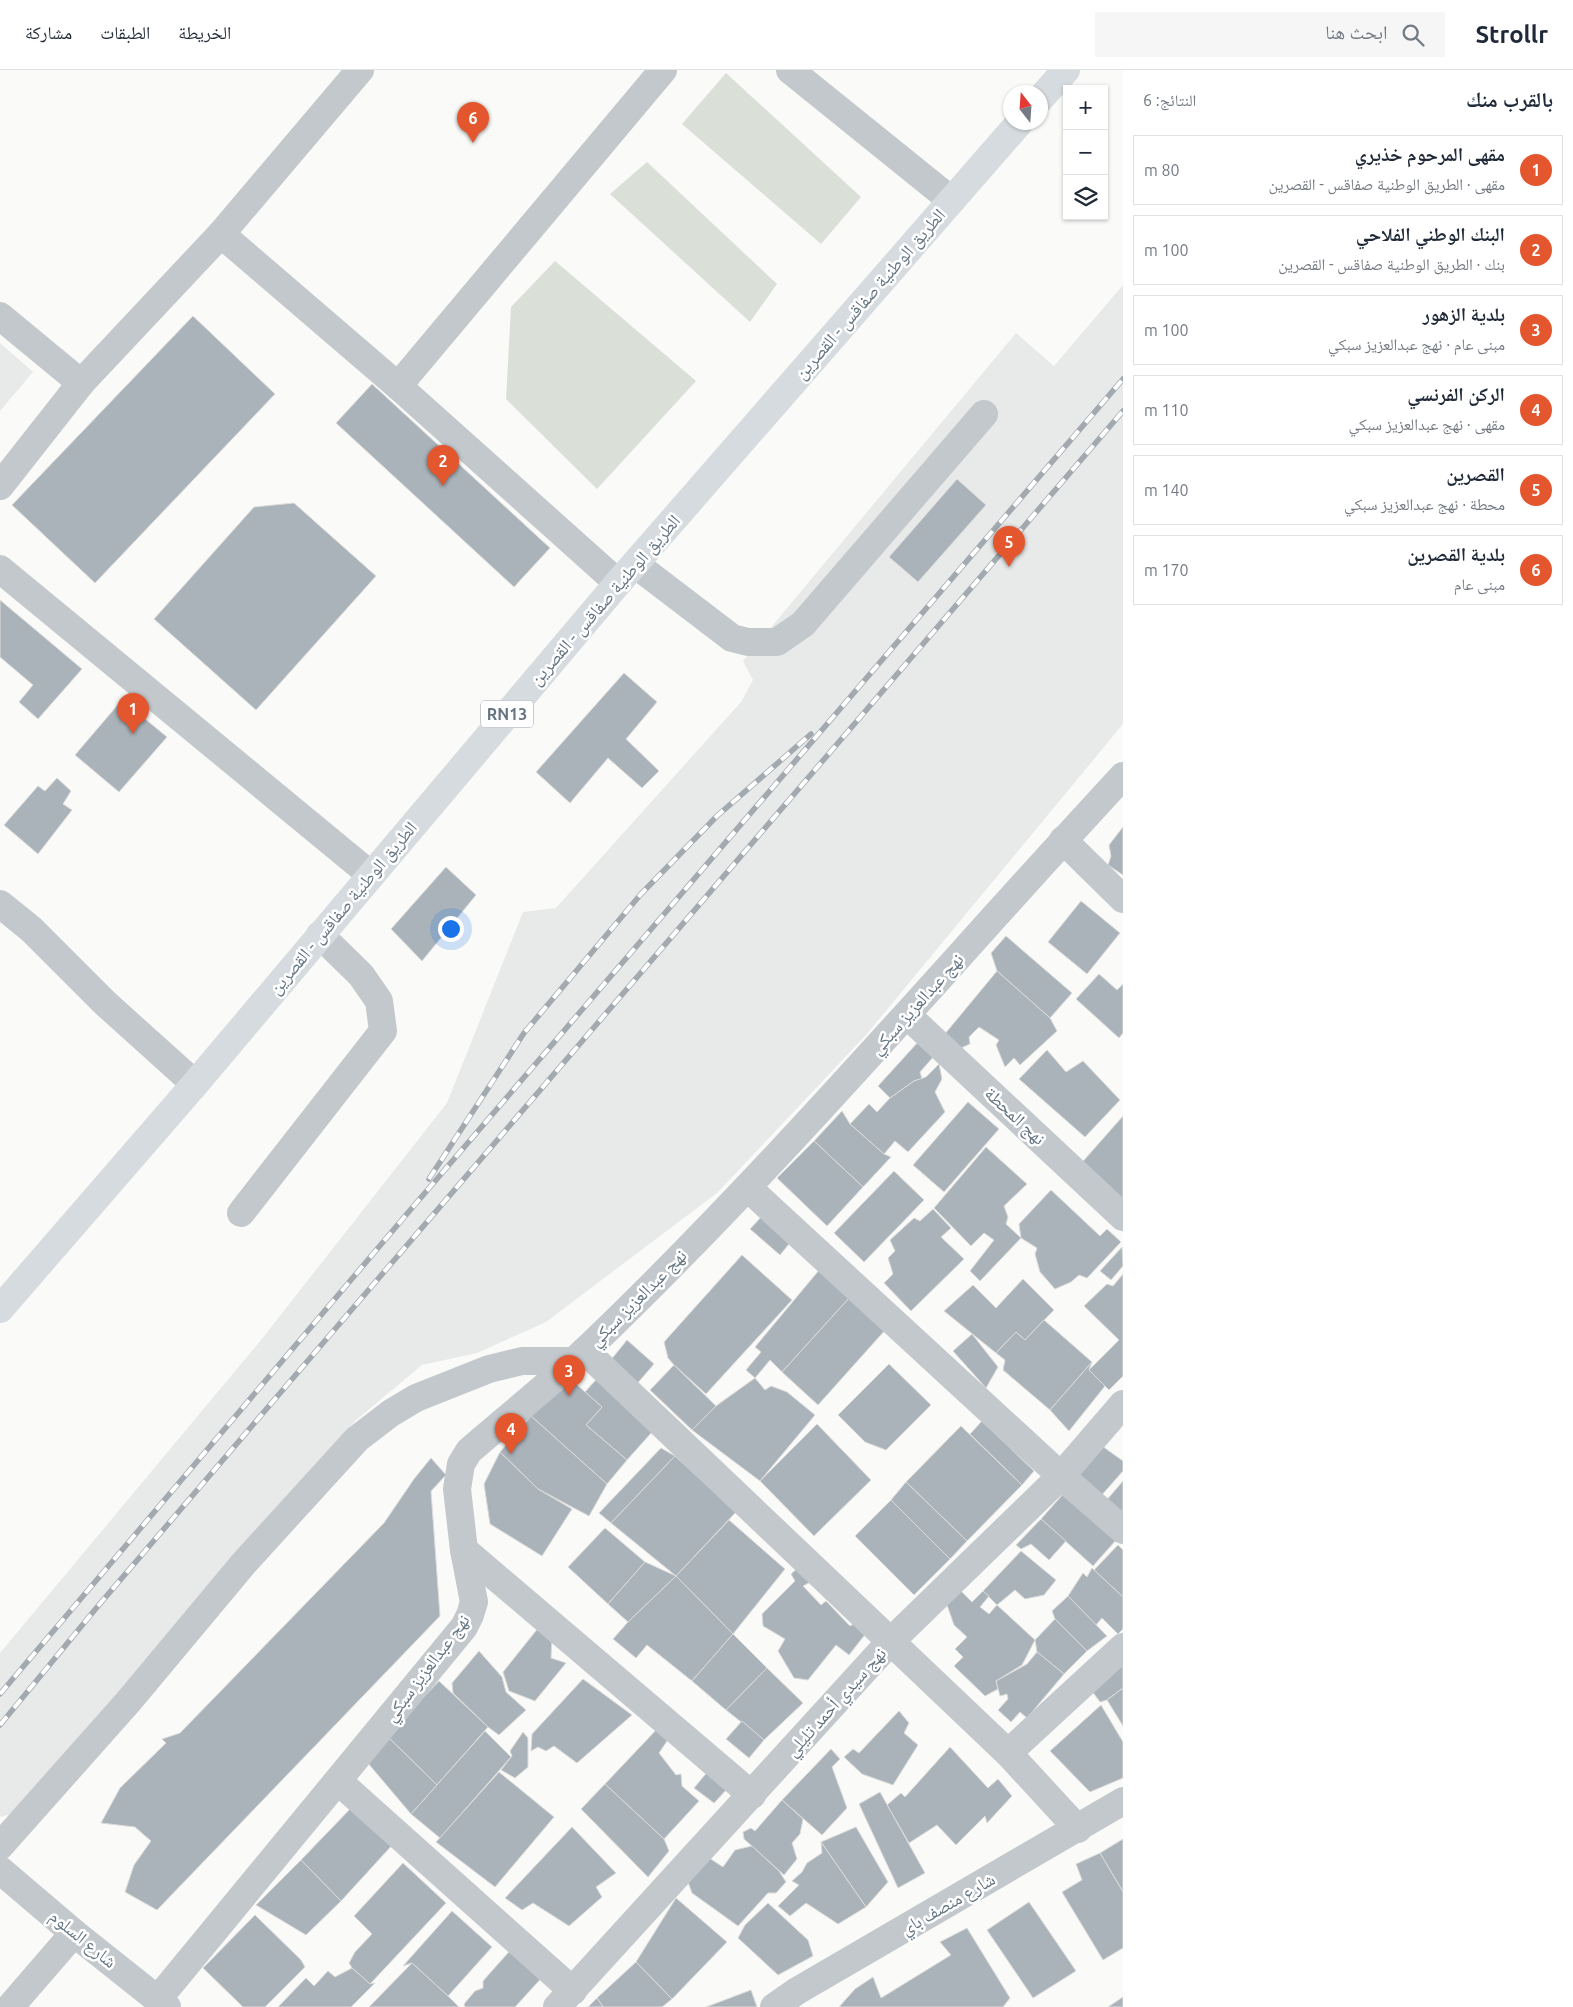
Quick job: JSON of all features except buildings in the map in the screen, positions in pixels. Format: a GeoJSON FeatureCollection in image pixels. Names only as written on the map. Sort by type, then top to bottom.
{"type":"FeatureCollection","features":[{"type":"Feature","properties":{"kind":"main road"},"geometry":{"type":"LineString","coordinates":[[1048,90],[1066,70]]}},
{"type":"Feature","properties":{"kind":"main road","name":"الطريق الوطنية صفاقس - القصرين"},"geometry":{"type":"LineString","coordinates":[[0,1309],[195,1084],[626,574],[1013,130]]}},
{"type":"Feature","properties":{"kind":"street"},"geometry":{"type":"LineString","coordinates":[[0,486],[81,383],[221,234],[360,70]]}},
{"type":"Feature","properties":{"kind":"street"},"geometry":{"type":"LineString","coordinates":[[398,386],[663,70]]}},
{"type":"Feature","properties":{"kind":"street"},"geometry":{"type":"LineString","coordinates":[[790,70],[951,200]]}},
{"type":"Feature","properties":{"kind":"street"},"geometry":{"type":"LineString","coordinates":[[221,234],[398,386],[626,574],[732,638],[748,642],[777,642],[803,624],[984,414]]}},
{"type":"Feature","properties":{"kind":"street"},"geometry":{"type":"LineString","coordinates":[[0,316],[81,383]]}},
{"type":"Feature","properties":{"kind":"street"},"geometry":{"type":"LineString","coordinates":[[0,569],[370,875]]}},
{"type":"Feature","properties":{"kind":"street","name":"نهج عبدالعزيز سبكي"},"geometry":{"type":"LineString","coordinates":[[162,2003],[338,1781],[464,1627],[474,1602],[464,1550],[457,1489],[462,1464],[469,1451],[579,1356],[748,1188],[908,1016],[1123,776]]}},
{"type":"Feature","properties":{"kind":"street"},"geometry":{"type":"LineString","coordinates":[[1064,840],[1123,899]]}},
{"type":"Feature","properties":{"kind":"street"},"geometry":{"type":"LineString","coordinates":[[0,904],[31,929],[105,1003],[195,1084]]}},
{"type":"Feature","properties":{"kind":"street"},"geometry":{"type":"LineString","coordinates":[[241,1213],[383,1031],[379,1000],[361,975],[320,936]]}},
{"type":"Feature","properties":{"kind":"street","name":"نهج المحطة"},"geometry":{"type":"LineString","coordinates":[[908,1016],[1123,1217]]}},
{"type":"Feature","properties":{"kind":"street"},"geometry":{"type":"LineString","coordinates":[[748,1188],[1061,1476],[1123,1530]]}},
{"type":"Feature","properties":{"kind":"street"},"geometry":{"type":"LineString","coordinates":[[0,1846],[128,1702],[244,1563],[357,1439],[373,1425],[416,1398],[489,1368],[522,1361],[579,1356],[1008,1753],[1078,1829]]}},
{"type":"Feature","properties":{"kind":"street","name":"نهج سيدي أحمد تليلي"},"geometry":{"type":"LineString","coordinates":[[565,1999],[890,1642],[1061,1476],[1123,1404]]}},
{"type":"Feature","properties":{"kind":"street"},"geometry":{"type":"LineString","coordinates":[[464,1550],[752,1795]]}},
{"type":"Feature","properties":{"kind":"street"},"geometry":{"type":"LineString","coordinates":[[1008,1753],[1123,1647]]}},
{"type":"Feature","properties":{"kind":"street"},"geometry":{"type":"LineString","coordinates":[[338,1781],[565,1999]]}},
{"type":"Feature","properties":{"kind":"street","name":"شارع منصف باي"},"geometry":{"type":"LineString","coordinates":[[774,2007],[806,1999],[1123,1801]]}},
{"type":"Feature","properties":{"kind":"street","name":"شارع السلوم"},"geometry":{"type":"LineString","coordinates":[[0,1870],[74,1933],[162,2003]]}},
{"type":"Feature","properties":{"kind":"street"},"geometry":{"type":"LineString","coordinates":[[10,2007],[74,1933]]}},
{"type":"Feature","properties":{"kind":"shaded area"},"geometry":{"type":"Polygon","coordinates":[[[726,73],[861,197],[821,244],[682,124],[726,73]]]}},
{"type":"Feature","properties":{"kind":"shaded area"},"geometry":{"type":"Polygon","coordinates":[[[647,162],[777,284],[750,322],[610,194],[647,162]]]}},
{"type":"Feature","properties":{"kind":"shaded area"},"geometry":{"type":"Polygon","coordinates":[[[555,261],[696,381],[597,489],[506,399],[511,307],[555,261]]]}},
{"type":"Feature","properties":{"kind":"shaded area"},"geometry":{"type":"Polygon","coordinates":[[[1123,285],[1123,724],[866,1035],[717,1193],[546,1322],[477,1353],[422,1365],[355,1421],[23,1811],[0,1817],[0,1653],[261,1340],[447,1103],[523,912],[556,908],[741,702],[753,680],[743,661],[1016,333],[1054,366],[1123,285]]]}},
{"type":"Feature","properties":{"kind":"shaded area"},"geometry":{"type":"Polygon","coordinates":[[[0,343],[33,372],[0,411],[0,343]]]}},
{"type":"Feature","properties":{"kind":"railway"},"geometry":{"type":"LineString","coordinates":[[0,1694],[406,1215],[1123,379]]}},
{"type":"Feature","properties":{"kind":"railway"},"geometry":{"type":"LineString","coordinates":[[0,1725],[98,1606],[1123,411]]}},
{"type":"Feature","properties":{"kind":"railway"},"geometry":{"type":"LineString","coordinates":[[429,1179],[524,1033],[641,894],[717,816],[811,734]]}},
{"type":"Feature","properties":{"kind":"place","name":"بلدية القصرين"},"geometry":{"type":"Point","coordinates":[473,143]}},
{"type":"Feature","properties":{"kind":"place","name":"البنك الوطني الفلاحي"},"geometry":{"type":"Point","coordinates":[443,486]}},
{"type":"Feature","properties":{"kind":"place","name":"القصرين"},"geometry":{"type":"Point","coordinates":[1009,567]}},
{"type":"Feature","properties":{"kind":"place","name":"مقهى المرحوم خذيري"},"geometry":{"type":"Point","coordinates":[133,734]}},
{"type":"Feature","properties":{"kind":"place","name":"بلدية الزهور"},"geometry":{"type":"Point","coordinates":[569,1396]}},
{"type":"Feature","properties":{"kind":"place","name":"الركن الفرنسي"},"geometry":{"type":"Point","coordinates":[511,1454]}}]}
